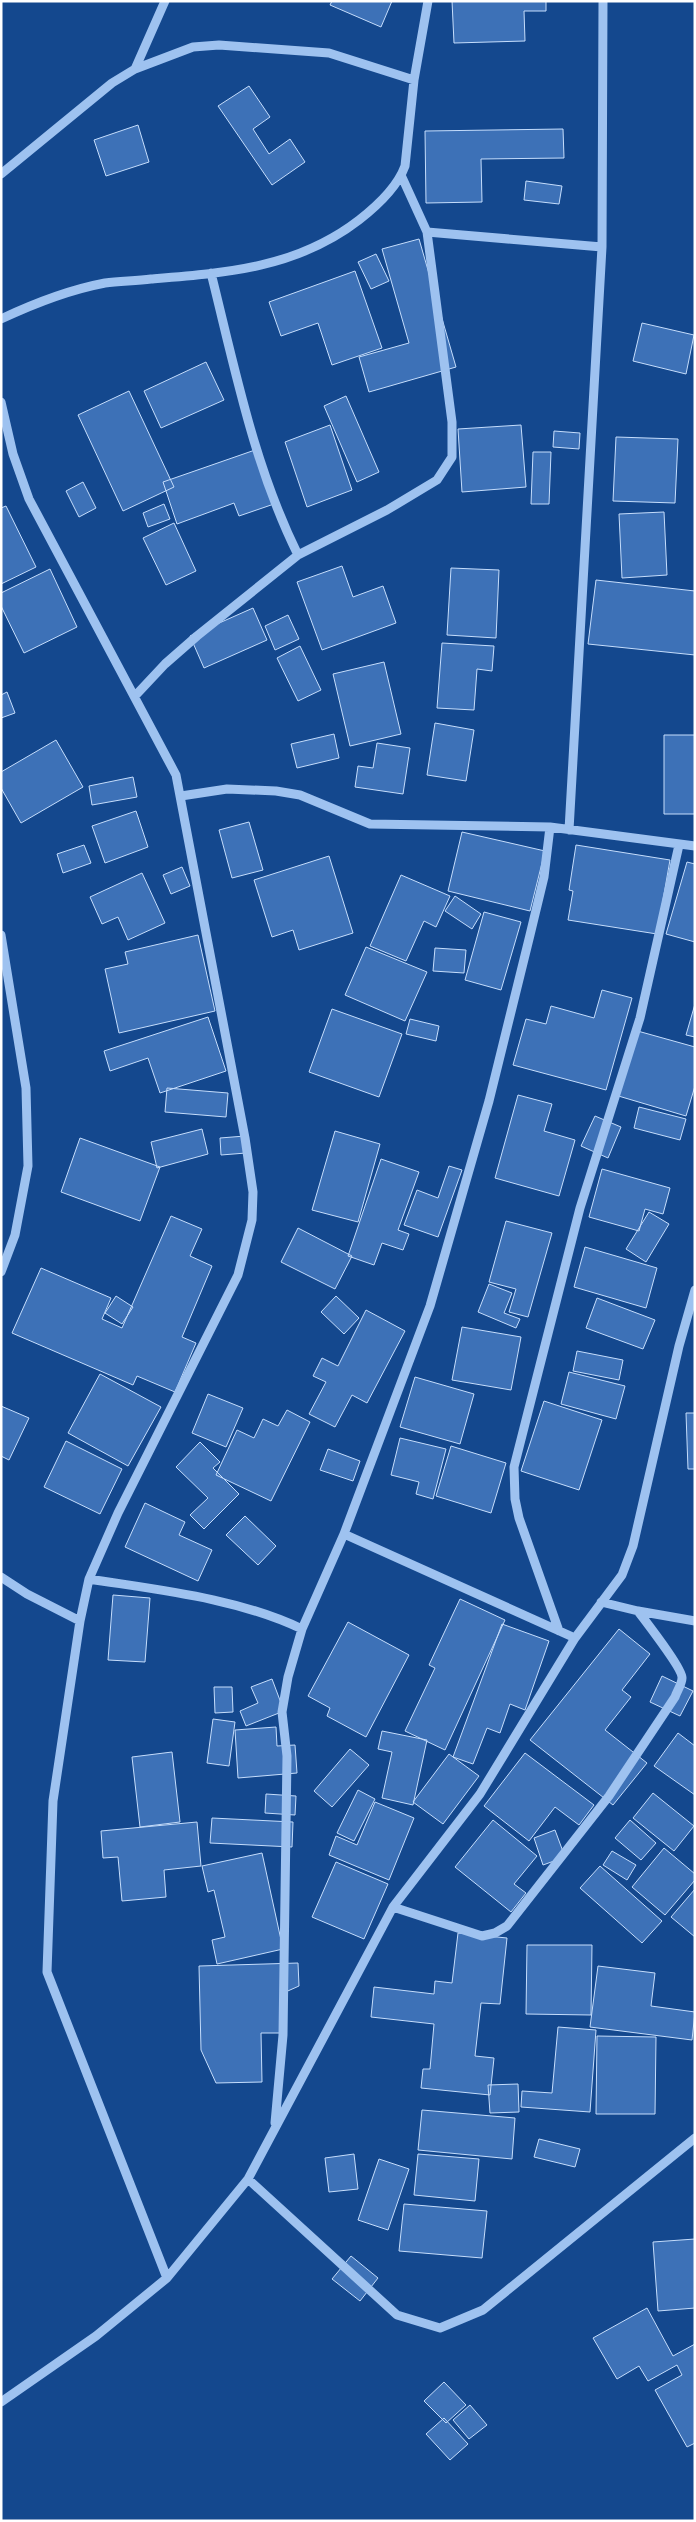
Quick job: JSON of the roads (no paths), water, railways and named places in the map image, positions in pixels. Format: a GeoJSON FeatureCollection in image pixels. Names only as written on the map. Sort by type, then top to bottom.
{"type":"FeatureCollection","features":[{"type":"Feature","properties":{"kind":"street"},"geometry":{"type":"LineString","coordinates":[[135,69],[165,1]]}},
{"type":"Feature","properties":{"kind":"street"},"geometry":{"type":"LineString","coordinates":[[1,319],[47,299],[107,283],[211,273],[282,260],[310,251],[330,240],[370,211],[402,175],[405,166],[414,80],[428,1]]}},
{"type":"Feature","properties":{"kind":"street"},"geometry":{"type":"LineString","coordinates":[[569,830],[602,247],[603,1]]}},
{"type":"Feature","properties":{"kind":"street"},"geometry":{"type":"LineString","coordinates":[[1,174],[87,101],[135,69],[192,47],[219,45],[329,53],[414,80]]}},
{"type":"Feature","properties":{"kind":"street"},"geometry":{"type":"LineString","coordinates":[[135,696],[165,664],[197,636],[298,555],[387,510],[437,480],[452,457],[452,422],[427,232],[402,175]]}},
{"type":"Feature","properties":{"kind":"street"},"geometry":{"type":"LineString","coordinates":[[427,232],[602,247]]}},
{"type":"Feature","properties":{"kind":"street"},"geometry":{"type":"LineString","coordinates":[[211,273],[249,426],[277,513],[298,555]]}},
{"type":"Feature","properties":{"kind":"street"},"geometry":{"type":"LineString","coordinates":[[1,402],[13,454],[29,499],[176,774],[245,1138],[253,1192],[252,1220],[238,1275],[118,1513],[89,1580],[80,1621],[52,1802],[46,1937],[47,1972],[167,2278]]}},
{"type":"Feature","properties":{"kind":"street"},"geometry":{"type":"LineString","coordinates":[[181,796],[226,788],[276,790],[300,795],[370,824],[550,827],[695,846]]}},
{"type":"Feature","properties":{"kind":"street"},"geometry":{"type":"LineString","coordinates":[[275,2128],[282,2035],[287,1756],[282,1712],[288,1677],[302,1629],[344,1534],[430,1306],[489,1101],[544,876],[550,827]]}},
{"type":"Feature","properties":{"kind":"street"},"geometry":{"type":"LineString","coordinates":[[559,1631],[519,1518],[515,1499],[514,1467],[580,1208],[640,1018],[679,845]]}},
{"type":"Feature","properties":{"kind":"street"},"geometry":{"type":"LineString","coordinates":[[1,935],[26,1088],[28,1166],[15,1235],[1,1272]]}},
{"type":"Feature","properties":{"kind":"street"},"geometry":{"type":"LineString","coordinates":[[1,2402],[96,2336],[167,2278],[248,2179],[392,1908],[480,1794],[575,1638],[622,1575],[633,1546],[679,1346],[695,1290]]}},
{"type":"Feature","properties":{"kind":"street"},"geometry":{"type":"LineString","coordinates":[[344,1534],[575,1638]]}},
{"type":"Feature","properties":{"kind":"street"},"geometry":{"type":"LineString","coordinates":[[1,1577],[27,1594],[80,1621]]}},
{"type":"Feature","properties":{"kind":"street"},"geometry":{"type":"LineString","coordinates":[[89,1580],[213,1601],[271,1616],[302,1629]]}},
{"type":"Feature","properties":{"kind":"street"},"geometry":{"type":"LineString","coordinates":[[601,1602],[695,1621]]}},
{"type":"Feature","properties":{"kind":"street"},"geometry":{"type":"LineString","coordinates":[[392,1908],[482,1936],[495,1933],[507,1926],[609,1796],[675,1696],[682,1680],[681,1673],[660,1639],[638,1611]]}},
{"type":"Feature","properties":{"kind":"street"},"geometry":{"type":"LineString","coordinates":[[248,2179],[397,2315],[440,2328],[483,2310],[695,2138]]}}]}
